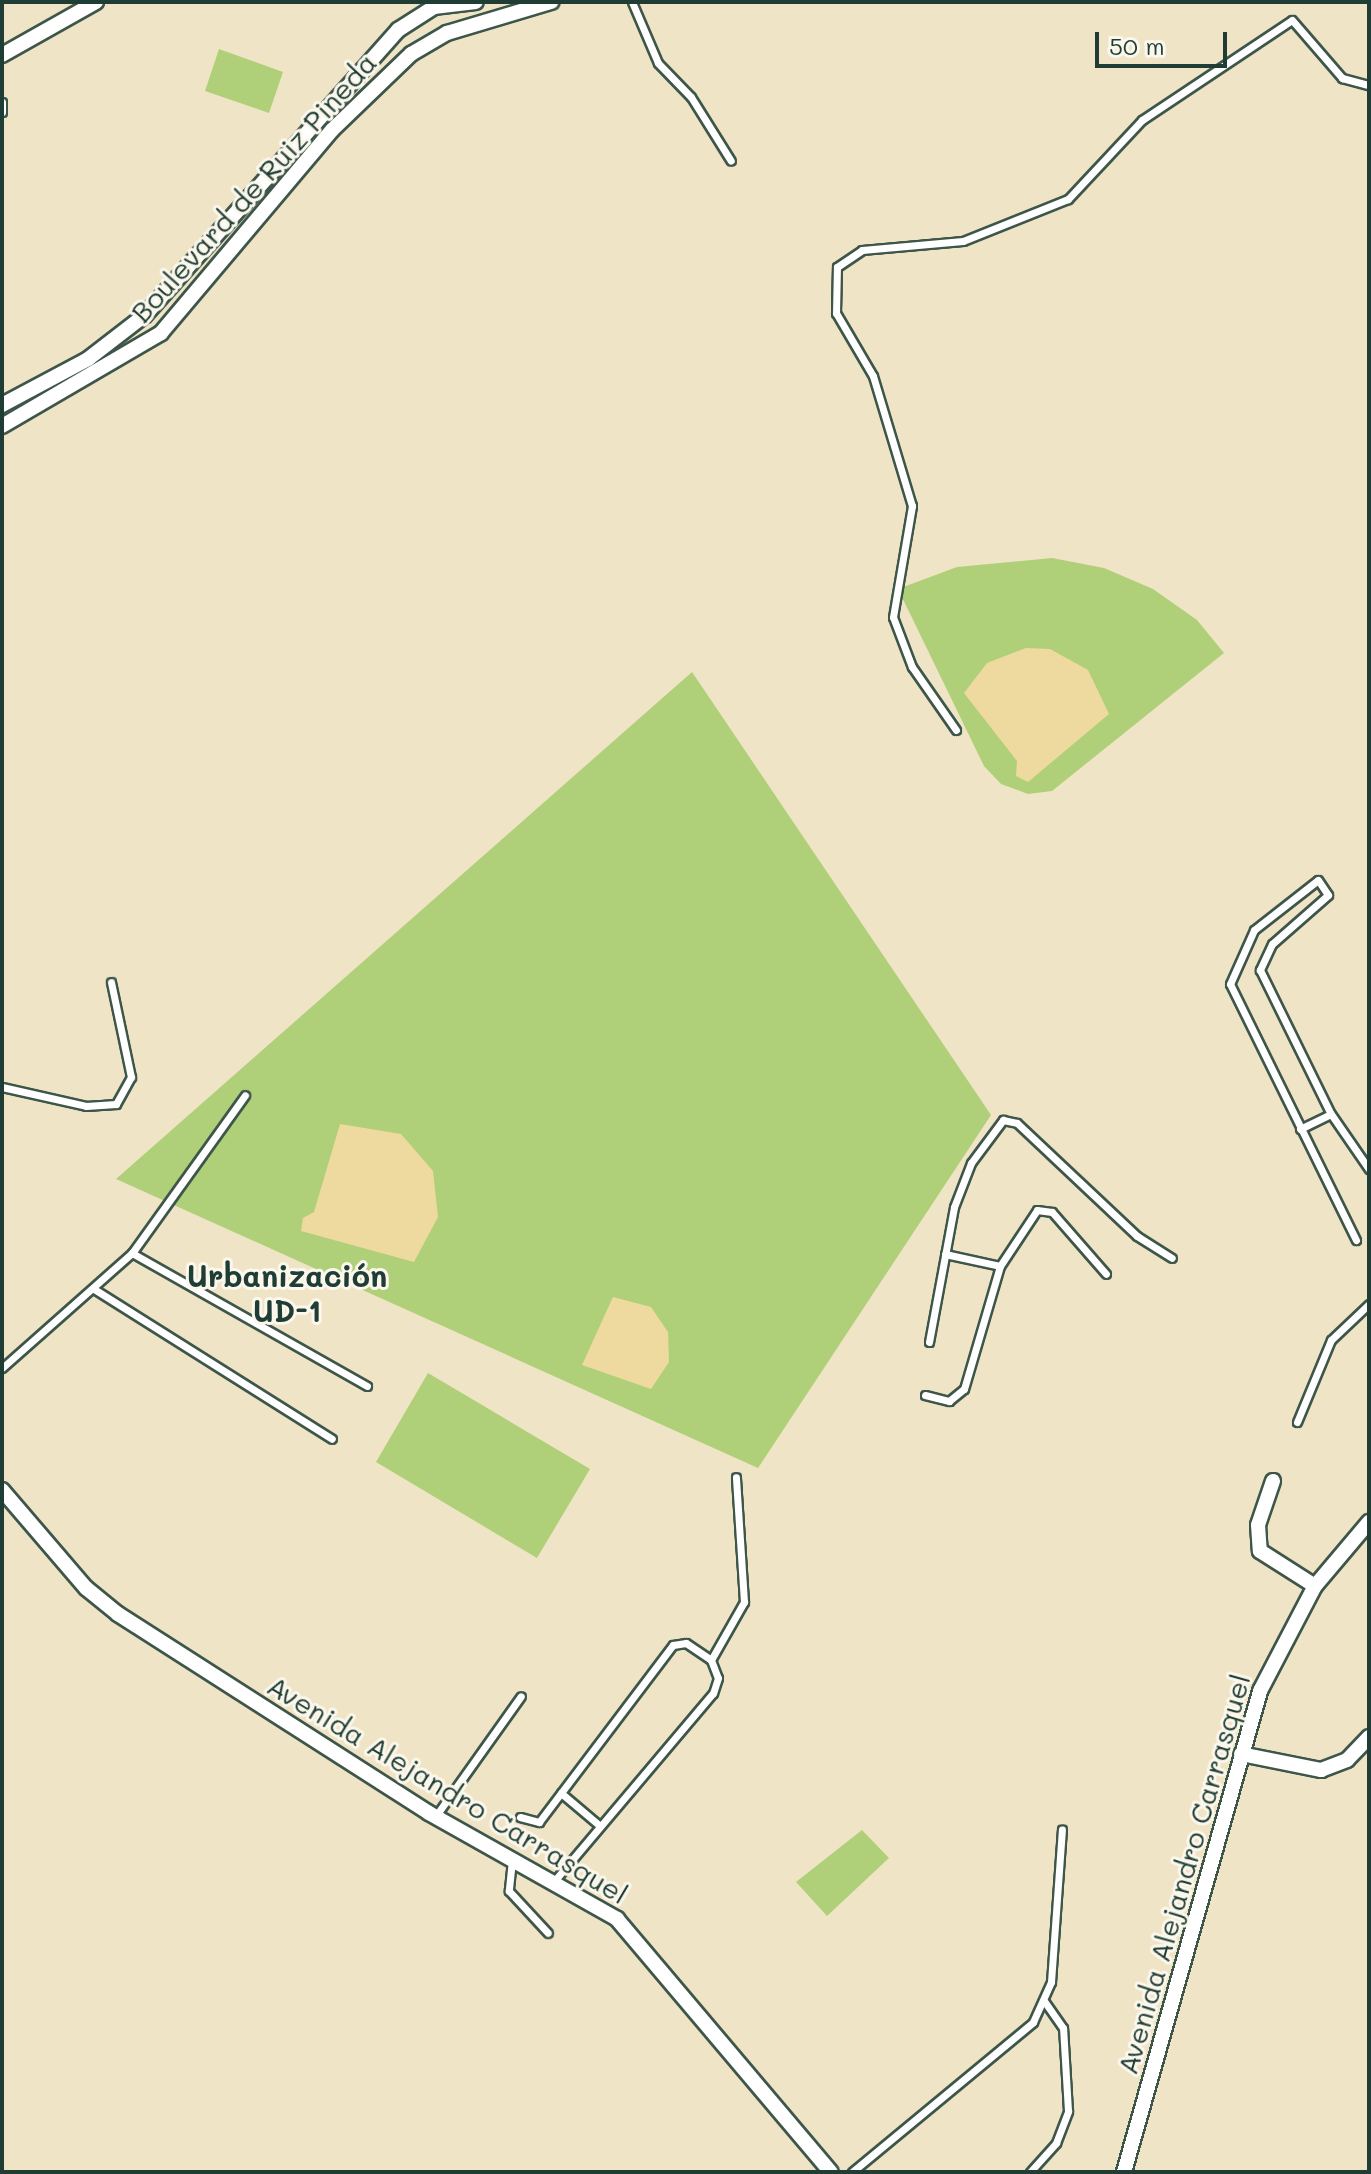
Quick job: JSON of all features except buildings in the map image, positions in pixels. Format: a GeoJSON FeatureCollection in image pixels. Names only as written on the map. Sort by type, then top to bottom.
{"type":"FeatureCollection","features":[{"type":"Feature","properties":{"kind":"street"},"geometry":{"type":"LineString","coordinates":[[2,55],[96,2]]}},
{"type":"Feature","properties":{"kind":"street","name":"Boulevard de Ruiz Pineda"},"geometry":{"type":"LineString","coordinates":[[2,405],[88,359],[145,315],[323,107],[398,30],[432,4],[476,2]]}},
{"type":"Feature","properties":{"kind":"street","name":"Boulevard de Ruiz Pineda"},"geometry":{"type":"LineString","coordinates":[[2,426],[161,333],[332,130],[397,66],[447,33],[551,2]]}},
{"type":"Feature","properties":{"kind":"street"},"geometry":{"type":"LineString","coordinates":[[432,4],[447,33]]}},
{"type":"Feature","properties":{"kind":"street"},"geometry":{"type":"LineString","coordinates":[[1273,1481],[1258,1525],[1260,1551],[1315,1586]]}},
{"type":"Feature","properties":{"kind":"street","name":"Avenida Alejandro Carrasquel"},"geometry":{"type":"LineString","coordinates":[[2,1490],[86,1588],[118,1614],[435,1817],[617,1919],[831,2172]]}},
{"type":"Feature","properties":{"kind":"street","name":"Avenida Alejandro Carrasquel"},"geometry":{"type":"LineString","coordinates":[[1124,2172],[1260,1691],[1315,1586],[1369,1522]]}},
{"type":"Feature","properties":{"kind":"street"},"geometry":{"type":"LineString","coordinates":[[1241,1754],[1321,1770],[1347,1760],[1369,1737]]}},
{"type":"Feature","properties":{"kind":"lane"},"geometry":{"type":"LineString","coordinates":[[632,2],[658,63],[691,97],[731,161]]}},
{"type":"Feature","properties":{"kind":"lane"},"geometry":{"type":"LineString","coordinates":[[956,730],[912,667],[893,617],[912,506],[873,376],[836,313],[837,267],[862,250],[963,241],[1068,199],[1142,120],[1292,20],[1342,78],[1369,85]]}},
{"type":"Feature","properties":{"kind":"lane"},"geometry":{"type":"LineString","coordinates":[[2,102],[2,112]]}},
{"type":"Feature","properties":{"kind":"lane"},"geometry":{"type":"LineString","coordinates":[[1356,1240],[1230,984],[1254,930],[1318,880],[1328,895],[1272,944],[1260,970],[1331,1114],[1369,1169]]}},
{"type":"Feature","properties":{"kind":"lane"},"geometry":{"type":"LineString","coordinates":[[2,1087],[86,1106],[116,1104],[131,1077],[111,982]]}},
{"type":"Feature","properties":{"kind":"lane"},"geometry":{"type":"LineString","coordinates":[[2,1368],[132,1253],[245,1095]]}},
{"type":"Feature","properties":{"kind":"lane"},"geometry":{"type":"LineString","coordinates":[[1300,1129],[1331,1114]]}},
{"type":"Feature","properties":{"kind":"lane"},"geometry":{"type":"LineString","coordinates":[[929,1342],[945,1254],[971,1163],[1003,1120],[1017,1123],[1137,1236],[1172,1258]]}},
{"type":"Feature","properties":{"kind":"lane"},"geometry":{"type":"LineString","coordinates":[[925,1395],[949,1401],[964,1389],[1000,1266],[1037,1210],[1052,1212],[1106,1274]]}},
{"type":"Feature","properties":{"kind":"lane"},"geometry":{"type":"LineString","coordinates":[[132,1253],[367,1386]]}},
{"type":"Feature","properties":{"kind":"lane"},"geometry":{"type":"LineString","coordinates":[[945,1254],[1000,1266]]}},
{"type":"Feature","properties":{"kind":"lane"},"geometry":{"type":"LineString","coordinates":[[94,1289],[332,1439]]}},
{"type":"Feature","properties":{"kind":"lane"},"geometry":{"type":"LineString","coordinates":[[1297,1422],[1331,1340],[1369,1304]]}},
{"type":"Feature","properties":{"kind":"lane"},"geometry":{"type":"LineString","coordinates":[[711,1660],[744,1602],[736,1477]]}},
{"type":"Feature","properties":{"kind":"lane"},"geometry":{"type":"LineString","coordinates":[[520,1817],[539,1822],[673,1645],[686,1643],[711,1660],[718,1678],[713,1693],[554,1881]]}},
{"type":"Feature","properties":{"kind":"lane"},"geometry":{"type":"LineString","coordinates":[[435,1817],[521,1696]]}},
{"type":"Feature","properties":{"kind":"lane"},"geometry":{"type":"LineString","coordinates":[[561,1793],[600,1826]]}},
{"type":"Feature","properties":{"kind":"lane"},"geometry":{"type":"LineString","coordinates":[[852,2172],[1012,2041],[1045,2002],[1062,1829]]}},
{"type":"Feature","properties":{"kind":"lane"},"geometry":{"type":"LineString","coordinates":[[513,1858],[509,1891],[548,1933]]}},
{"type":"Feature","properties":{"kind":"lane"},"geometry":{"type":"LineString","coordinates":[[1030,2172],[1056,2143],[1068,2111],[1063,2028],[1045,2002]]}},
{"type":"Feature","properties":{"kind":"green space"},"geometry":{"type":"Polygon","coordinates":[[[219,49],[283,72],[269,113],[205,91],[219,49]]]}},
{"type":"Feature","properties":{"kind":"green space"},"geometry":{"type":"Polygon","coordinates":[[[1052,558],[1104,568],[1153,589],[1197,620],[1224,653],[1052,791],[1028,794],[1001,784],[984,766],[898,589],[957,567],[1052,558]]]}},
{"type":"Feature","properties":{"kind":"green space"},"geometry":{"type":"Polygon","coordinates":[[[692,672],[991,1115],[758,1468],[116,1179],[692,672]]]}},
{"type":"Feature","properties":{"kind":"green space"},"geometry":{"type":"Polygon","coordinates":[[[428,1373],[590,1469],[537,1558],[376,1462],[428,1373]]]}},
{"type":"Feature","properties":{"kind":"green space"},"geometry":{"type":"Polygon","coordinates":[[[862,1830],[889,1858],[827,1916],[796,1882],[862,1830]]]}},
{"type":"Feature","properties":{"kind":"sand"},"geometry":{"type":"Polygon","coordinates":[[[1026,648],[1050,649],[1088,670],[1109,714],[1028,782],[1016,776],[1017,761],[964,693],[987,663],[1026,648]]]}},
{"type":"Feature","properties":{"kind":"sand"},"geometry":{"type":"Polygon","coordinates":[[[340,1124],[401,1134],[433,1171],[438,1217],[414,1262],[301,1231],[303,1218],[314,1212],[340,1124]]]}},
{"type":"Feature","properties":{"kind":"sand"},"geometry":{"type":"Polygon","coordinates":[[[613,1297],[651,1307],[668,1332],[669,1362],[651,1389],[582,1365],[613,1297]]]}},
{"type":"Feature","properties":{"kind":"district","name":"Urbanización UD-1"},"geometry":{"type":"Point","coordinates":[287,1292]}}]}
